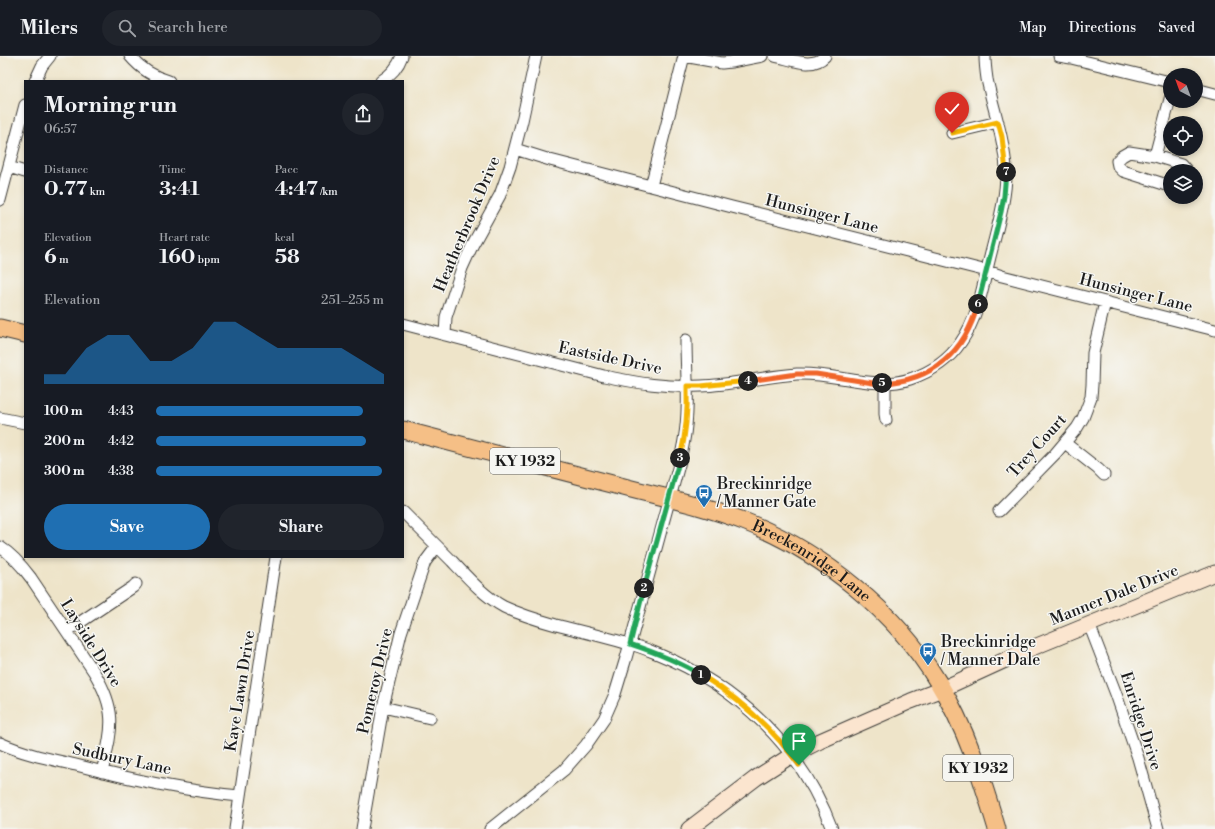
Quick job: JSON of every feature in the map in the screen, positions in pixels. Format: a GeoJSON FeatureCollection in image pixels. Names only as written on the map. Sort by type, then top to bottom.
{"type":"FeatureCollection","features":[{"type":"Feature","properties":{"kind":"main road"},"geometry":{"type":"LineString","coordinates":[[0,328],[24,334]]}},
{"type":"Feature","properties":{"kind":"main road","name":"Breckenridge Lane"},"geometry":{"type":"LineString","coordinates":[[404,430],[719,512],[770,532],[812,556],[838,574],[886,615],[928,666],[953,709],[987,794],[997,829]]}},
{"type":"Feature","properties":{"kind":"street"},"geometry":{"type":"LineString","coordinates":[[35,80],[42,66],[50,56]]}},
{"type":"Feature","properties":{"kind":"street"},"geometry":{"type":"LineString","coordinates":[[130,56],[146,72],[166,80]]}},
{"type":"Feature","properties":{"kind":"street"},"geometry":{"type":"LineString","coordinates":[[382,80],[391,74],[397,67],[402,56]]}},
{"type":"Feature","properties":{"kind":"street"},"geometry":{"type":"LineString","coordinates":[[515,149],[536,56]]}},
{"type":"Feature","properties":{"kind":"street"},"geometry":{"type":"LineString","coordinates":[[651,186],[684,56],[722,63],[762,56]]}},
{"type":"Feature","properties":{"kind":"street"},"geometry":{"type":"LineString","coordinates":[[775,56],[803,63],[817,62],[825,56]]}},
{"type":"Feature","properties":{"kind":"street","name":"Eastside Drive"},"geometry":{"type":"LineString","coordinates":[[404,324],[604,376],[635,383],[668,387],[701,386],[797,374],[816,374],[873,383],[899,382],[920,375],[939,365],[954,352],[971,324],[1001,212],[1006,182],[1004,154],[998,122],[987,80],[984,56]]}},
{"type":"Feature","properties":{"kind":"street"},"geometry":{"type":"LineString","coordinates":[[1059,56],[1163,80]]}},
{"type":"Feature","properties":{"kind":"street"},"geometry":{"type":"LineString","coordinates":[[1203,91],[1215,94]]}},
{"type":"Feature","properties":{"kind":"street"},"geometry":{"type":"LineString","coordinates":[[1155,156],[1168,108]]}},
{"type":"Feature","properties":{"kind":"street"},"geometry":{"type":"LineString","coordinates":[[0,200],[24,109]]}},
{"type":"Feature","properties":{"kind":"street"},"geometry":{"type":"LineString","coordinates":[[952,133],[998,122]]}},
{"type":"Feature","properties":{"kind":"street","name":"Hunsinger Lane"},"geometry":{"type":"LineString","coordinates":[[515,149],[550,160],[1215,330]]}},
{"type":"Feature","properties":{"kind":"street","name":"Heatherbrook Drive"},"geometry":{"type":"LineString","coordinates":[[445,335],[446,317],[462,268],[473,244],[500,195],[509,172],[515,149]]}},
{"type":"Feature","properties":{"kind":"street"},"geometry":{"type":"LineString","coordinates":[[1163,184],[1123,171],[1118,166],[1117,161],[1122,156],[1130,152],[1155,156],[1181,164]]}},
{"type":"Feature","properties":{"kind":"street"},"geometry":{"type":"LineString","coordinates":[[8,167],[24,172]]}},
{"type":"Feature","properties":{"kind":"street","name":"Trey Court"},"geometry":{"type":"LineString","coordinates":[[999,511],[1065,443],[1083,418],[1091,397],[1096,338],[1105,302]]}},
{"type":"Feature","properties":{"kind":"street"},"geometry":{"type":"LineString","coordinates":[[490,829],[564,770],[586,745],[604,719],[615,694],[680,461],[687,419],[686,340]]}},
{"type":"Feature","properties":{"kind":"street"},"geometry":{"type":"LineString","coordinates":[[885,383],[886,420]]}},
{"type":"Feature","properties":{"kind":"street"},"geometry":{"type":"LineString","coordinates":[[0,418],[24,423]]}},
{"type":"Feature","properties":{"kind":"street"},"geometry":{"type":"LineString","coordinates":[[1065,443],[1104,475]]}},
{"type":"Feature","properties":{"kind":"street"},"geometry":{"type":"LineString","coordinates":[[404,513],[483,592],[505,607],[537,619],[630,644],[691,669],[722,688],[767,726],[792,755],[816,793],[826,812],[832,829]]}},
{"type":"Feature","properties":{"kind":"street","name":"Pomeroy Drive"},"geometry":{"type":"LineString","coordinates":[[362,829],[383,707],[401,633],[425,562],[437,546]]}},
{"type":"Feature","properties":{"kind":"street","name":"Layside Drive"},"geometry":{"type":"LineString","coordinates":[[0,547],[22,566],[67,631],[102,686],[109,704],[111,718],[110,732],[102,772]]}},
{"type":"Feature","properties":{"kind":"street","name":"Kaye Lawn Drive"},"geometry":{"type":"LineString","coordinates":[[235,829],[276,558]]}},
{"type":"Feature","properties":{"kind":"street","name":"Manner Dale Drive"},"geometry":{"type":"LineString","coordinates":[[689,829],[756,778],[792,755],[843,729],[942,689],[1027,650],[1089,624],[1215,573]]}},
{"type":"Feature","properties":{"kind":"street"},"geometry":{"type":"LineString","coordinates":[[67,631],[136,584]]}},
{"type":"Feature","properties":{"kind":"street","name":"Enridge Drive"},"geometry":{"type":"LineString","coordinates":[[1089,624],[1116,694],[1138,758],[1158,829]]}},
{"type":"Feature","properties":{"kind":"street"},"geometry":{"type":"LineString","coordinates":[[383,707],[430,718]]}},
{"type":"Feature","properties":{"kind":"street","name":"Sudbury Lane"},"geometry":{"type":"LineString","coordinates":[[0,743],[26,753],[102,772],[158,784],[240,796]]}},
{"type":"Feature","properties":{"kind":"place","name":"Breckinridge / Manner Gate"},"geometry":{"type":"Point","coordinates":[704,508]}},
{"type":"Feature","properties":{"kind":"place","name":"Breckinridge / Manner Dale"},"geometry":{"type":"Point","coordinates":[928,666]}},
{"type":"Feature","properties":{"kind":"route"},"geometry":{"type":"LineString","coordinates":[[799,765],[767,726],[722,688],[691,669],[630,644],[680,461],[687,419],[687,386],[734,383],[797,374],[816,374],[873,383],[899,382],[930,370],[939,365],[954,352],[966,334],[974,317],[1001,212],[1006,182],[1006,167],[1002,137],[998,122],[952,133]]}}]}
